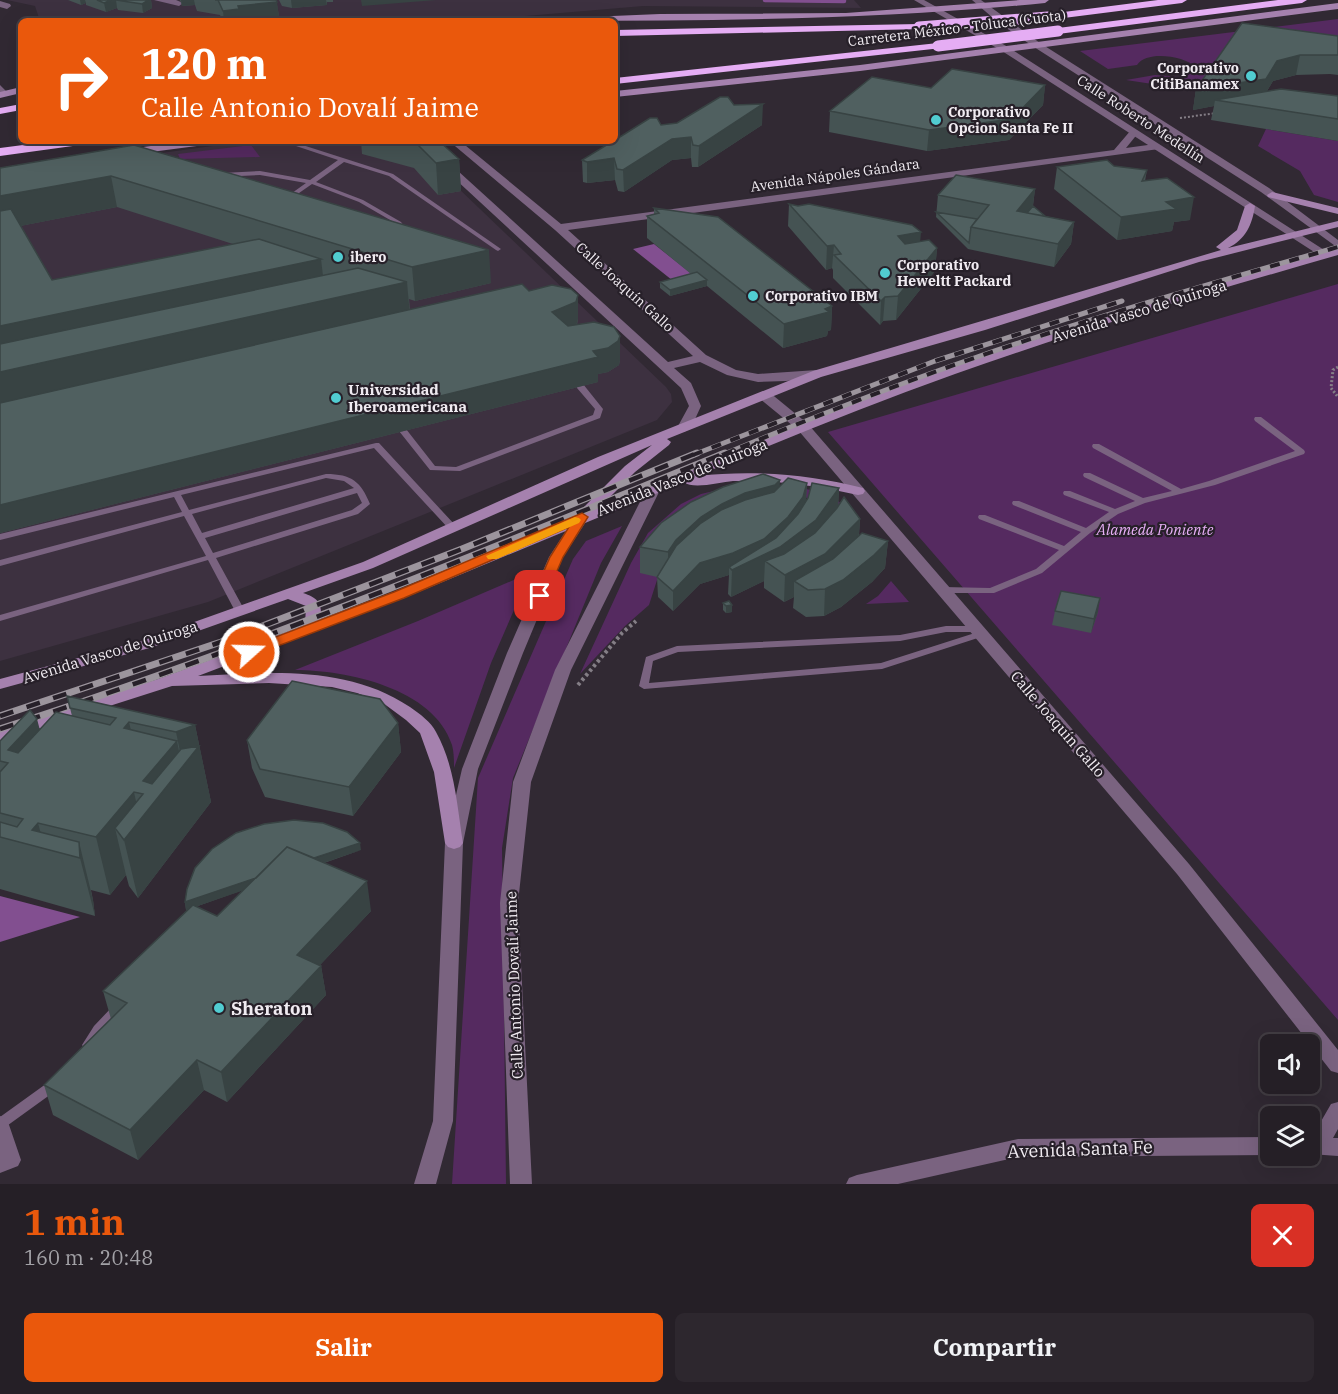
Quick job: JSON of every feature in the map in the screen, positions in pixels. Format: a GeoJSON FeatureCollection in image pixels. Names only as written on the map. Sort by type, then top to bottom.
{"type":"FeatureCollection","features":[{"type":"Feature","properties":{"kind":"highway","name":"Carretera México - Toluca (Cuota)"},"geometry":{"type":"LineString","coordinates":[[618,33],[919,27],[1048,17],[1182,0]]}},
{"type":"Feature","properties":{"kind":"highway","name":"Carretera México - Toluca (Cuota)"},"geometry":{"type":"LineString","coordinates":[[618,81],[938,46],[1302,0]]}},
{"type":"Feature","properties":{"kind":"highway"},"geometry":{"type":"LineString","coordinates":[[0,111],[18,108]]}},
{"type":"Feature","properties":{"kind":"highway"},"geometry":{"type":"LineString","coordinates":[[0,152],[58,144]]}},
{"type":"Feature","properties":{"kind":"main road"},"geometry":{"type":"LineString","coordinates":[[618,19],[693,16],[818,16],[939,10],[979,3],[1045,0]]}},
{"type":"Feature","properties":{"kind":"main road"},"geometry":{"type":"LineString","coordinates":[[618,94],[860,68],[1338,6]]}},
{"type":"Feature","properties":{"kind":"main road"},"geometry":{"type":"LineString","coordinates":[[1,92],[18,90]]}},
{"type":"Feature","properties":{"kind":"main road"},"geometry":{"type":"LineString","coordinates":[[117,153],[188,144]]}},
{"type":"Feature","properties":{"kind":"main road"},"geometry":{"type":"LineString","coordinates":[[1272,195],[1338,211]]}},
{"type":"Feature","properties":{"kind":"main road"},"geometry":{"type":"LineString","coordinates":[[1195,260],[1236,241],[1248,222],[1250,206]]}},
{"type":"Feature","properties":{"kind":"main road","name":"Avenida Vasco de Quiroga"},"geometry":{"type":"LineString","coordinates":[[0,684],[147,644],[368,565],[603,460],[817,374],[981,327],[1195,260],[1338,225]]}},
{"type":"Feature","properties":{"kind":"main road","name":"Avenida Vasco de Quiroga"},"geometry":{"type":"LineString","coordinates":[[0,736],[164,683],[313,628],[458,571],[582,517],[661,487],[803,427],[951,371],[1163,302],[1332,253]]}},
{"type":"Feature","properties":{"kind":"main road"},"geometry":{"type":"LineString","coordinates":[[582,517],[630,469],[684,428]]}},
{"type":"Feature","properties":{"kind":"main road"},"geometry":{"type":"LineString","coordinates":[[661,487],[720,477],[754,476],[811,480],[858,491]]}},
{"type":"Feature","properties":{"kind":"main road"},"geometry":{"type":"LineString","coordinates":[[288,594],[309,600],[314,605],[313,628]]}},
{"type":"Feature","properties":{"kind":"main road"},"geometry":{"type":"LineString","coordinates":[[164,683],[257,679],[327,681],[367,691],[400,706],[427,730],[440,759],[454,843]]}},
{"type":"Feature","properties":{"kind":"street"},"geometry":{"type":"LineString","coordinates":[[158,0],[179,3]]}},
{"type":"Feature","properties":{"kind":"street","name":"Calle Roberto Medellín"},"geometry":{"type":"LineString","coordinates":[[918,0],[1005,49],[1296,235],[1332,253]]}},
{"type":"Feature","properties":{"kind":"street","name":"Calle Roberto Medellín"},"geometry":{"type":"LineString","coordinates":[[979,3],[1037,45],[1272,195],[1338,245]]}},
{"type":"Feature","properties":{"kind":"street"},"geometry":{"type":"LineString","coordinates":[[1116,153],[1134,132]]}},
{"type":"Feature","properties":{"kind":"street"},"geometry":{"type":"LineString","coordinates":[[422,144],[687,386],[695,406],[684,428]]}},
{"type":"Feature","properties":{"kind":"street","name":"Calle Joaquín Gallo"},"geometry":{"type":"LineString","coordinates":[[457,144],[559,228],[702,358],[723,371],[760,379],[817,374]]}},
{"type":"Feature","properties":{"kind":"street","name":"Avenida Nápoles Gándara"},"geometry":{"type":"LineString","coordinates":[[559,228],[1155,147]]}},
{"type":"Feature","properties":{"kind":"street"},"geometry":{"type":"LineString","coordinates":[[1218,185],[1241,187],[1247,179]]}},
{"type":"Feature","properties":{"kind":"street"},"geometry":{"type":"LineString","coordinates":[[666,366],[702,358]]}},
{"type":"Feature","properties":{"kind":"street","name":"Calle Joaquín Gallo"},"geometry":{"type":"LineString","coordinates":[[764,395],[803,427],[1183,869],[1338,1065]]}},
{"type":"Feature","properties":{"kind":"street","name":"Calle Antonio Dovalí Jaime"},"geometry":{"type":"LineString","coordinates":[[521,1184],[509,903],[522,782],[563,670],[661,487]]}},
{"type":"Feature","properties":{"kind":"street"},"geometry":{"type":"LineString","coordinates":[[425,1184],[443,1121],[454,843],[470,769],[510,664],[556,557],[582,517]]}},
{"type":"Feature","properties":{"kind":"street"},"geometry":{"type":"LineString","coordinates":[[1322,1146],[1338,1110]]}},
{"type":"Feature","properties":{"kind":"street"},"geometry":{"type":"LineString","coordinates":[[0,1125],[10,1160],[0,1164]]}},
{"type":"Feature","properties":{"kind":"street","name":"Avenida Santa Fe"},"geometry":{"type":"LineString","coordinates":[[857,1184],[1018,1148],[1260,1146]]}},
{"type":"Feature","properties":{"kind":"lane"},"geometry":{"type":"LineString","coordinates":[[294,144],[391,175],[498,249]]}},
{"type":"Feature","properties":{"kind":"lane"},"geometry":{"type":"LineString","coordinates":[[278,206],[344,159]]}},
{"type":"Feature","properties":{"kind":"lane"},"geometry":{"type":"LineString","coordinates":[[260,174],[311,182],[361,201],[399,224],[418,249],[185,177],[260,174]]}},
{"type":"Feature","properties":{"kind":"lane"},"geometry":{"type":"LineString","coordinates":[[564,289],[577,286]]}},
{"type":"Feature","properties":{"kind":"lane"},"geometry":{"type":"LineString","coordinates":[[403,431],[433,468],[457,469],[597,416],[599,409],[580,386]]}},
{"type":"Feature","properties":{"kind":"lane"},"geometry":{"type":"LineString","coordinates":[[943,590],[991,591],[1039,571],[1087,531],[1115,512],[1142,501],[1301,452],[1258,419]]}},
{"type":"Feature","properties":{"kind":"lane"},"geometry":{"type":"LineString","coordinates":[[0,537],[376,445],[452,527]]}},
{"type":"Feature","properties":{"kind":"lane"},"geometry":{"type":"LineString","coordinates":[[1096,446],[1179,491]]}},
{"type":"Feature","properties":{"kind":"lane"},"geometry":{"type":"LineString","coordinates":[[0,563],[326,476],[342,475],[360,489],[366,504],[355,512],[0,618]]}},
{"type":"Feature","properties":{"kind":"lane"},"geometry":{"type":"LineString","coordinates":[[1087,475],[1142,501]]}},
{"type":"Feature","properties":{"kind":"lane"},"geometry":{"type":"LineString","coordinates":[[199,537],[360,489]]}},
{"type":"Feature","properties":{"kind":"lane"},"geometry":{"type":"LineString","coordinates":[[176,493],[240,611]]}},
{"type":"Feature","properties":{"kind":"lane"},"geometry":{"type":"LineString","coordinates":[[1067,493],[1115,512]]}},
{"type":"Feature","properties":{"kind":"lane"},"geometry":{"type":"LineString","coordinates":[[1016,504],[1087,531]]}},
{"type":"Feature","properties":{"kind":"lane"},"geometry":{"type":"LineString","coordinates":[[982,517],[1065,549]]}},
{"type":"Feature","properties":{"kind":"lane"},"geometry":{"type":"LineString","coordinates":[[946,629],[979,631],[882,666],[644,686],[649,659],[677,649],[900,638],[946,629]]}},
{"type":"Feature","properties":{"kind":"lane"},"geometry":{"type":"LineString","coordinates":[[84,1052],[98,1029],[130,995]]}},
{"type":"Feature","properties":{"kind":"lane"},"geometry":{"type":"LineString","coordinates":[[0,1125],[63,1077]]}},
{"type":"Feature","properties":{"kind":"path"},"geometry":{"type":"LineString","coordinates":[[1158,122],[1224,112]]}},
{"type":"Feature","properties":{"kind":"path"},"geometry":{"type":"LineString","coordinates":[[1338,367],[1333,370],[1331,388],[1338,398]]}},
{"type":"Feature","properties":{"kind":"path"},"geometry":{"type":"LineString","coordinates":[[573,692],[622,633],[636,621]]}},
{"type":"Feature","properties":{"kind":"shaded area"},"geometry":{"type":"Polygon","coordinates":[[[7,0],[854,0],[861,8],[643,6],[501,18],[39,18],[35,6],[7,0]]]}},
{"type":"Feature","properties":{"kind":"shaded area","name":"Universidad Iberoamericana"},"geometry":{"type":"Polygon","coordinates":[[[227,144],[412,144],[666,387],[671,394],[672,402],[657,420],[208,602],[0,661],[0,175],[227,144]]]}},
{"type":"Feature","properties":{"kind":"shaded area"},"geometry":{"type":"Polygon","coordinates":[[[654,244],[697,278],[677,284],[633,249],[654,244]]]}},
{"type":"Feature","properties":{"kind":"shaded area"},"geometry":{"type":"Polygon","coordinates":[[[0,896],[80,917],[0,942],[0,896]]]}},
{"type":"Feature","properties":{"kind":"green space"},"geometry":{"type":"Polygon","coordinates":[[[1338,19],[1338,57],[1239,42],[1205,92],[1126,80],[1155,75],[1179,77],[1196,71],[1196,67],[1183,60],[1157,56],[1142,60],[1137,65],[1108,69],[1080,51],[1338,19]]]}},
{"type":"Feature","properties":{"kind":"green space"},"geometry":{"type":"Polygon","coordinates":[[[1266,129],[1338,141],[1338,202],[1314,195],[1300,171],[1258,146],[1266,129]]]}},
{"type":"Feature","properties":{"kind":"green space"},"geometry":{"type":"Polygon","coordinates":[[[251,145],[260,157],[180,159],[178,154],[251,145]]]}},
{"type":"Feature","properties":{"kind":"green space","name":"Alameda Poniente"},"geometry":{"type":"Polygon","coordinates":[[[1338,284],[1338,1020],[828,432],[1338,284]]]}},
{"type":"Feature","properties":{"kind":"green space"},"geometry":{"type":"Polygon","coordinates":[[[768,485],[818,492],[840,502],[860,519],[808,498],[793,496],[658,577],[649,605],[625,626],[580,674],[631,563],[648,533],[681,504],[701,494],[722,489],[768,485]]]}},
{"type":"Feature","properties":{"kind":"green space"},"geometry":{"type":"Polygon","coordinates":[[[622,526],[601,563],[513,778],[502,848],[506,1184],[452,1184],[478,778],[573,559],[586,541],[622,526]]]}},
{"type":"Feature","properties":{"kind":"green space"},"geometry":{"type":"Polygon","coordinates":[[[530,573],[491,663],[454,768],[452,745],[442,725],[427,709],[408,696],[362,679],[339,674],[295,670],[418,621],[530,573]]]}},
{"type":"Feature","properties":{"kind":"green space"},"geometry":{"type":"Polygon","coordinates":[[[891,581],[909,602],[866,604],[878,596],[891,581]]]}},
{"type":"Feature","properties":{"kind":"building"},"geometry":{"type":"Polygon","coordinates":[[[116,0],[148,0],[142,4],[116,0]]]}},
{"type":"Feature","properties":{"kind":"building"},"geometry":{"type":"Polygon","coordinates":[[[218,0],[276,0],[277,2],[238,6],[239,9],[223,11],[218,0]]]}},
{"type":"Feature","properties":{"kind":"building"},"geometry":{"type":"Polygon","coordinates":[[[1242,23],[1338,36],[1338,55],[1300,55],[1277,61],[1266,79],[1196,89],[1242,23]]]}},
{"type":"Feature","properties":{"kind":"building"},"geometry":{"type":"Polygon","coordinates":[[[952,69],[1045,85],[1012,119],[929,130],[830,111],[872,77],[931,88],[952,69]]]}},
{"type":"Feature","properties":{"kind":"building"},"geometry":{"type":"Polygon","coordinates":[[[1281,89],[1338,96],[1338,119],[1215,100],[1281,89]]]}},
{"type":"Feature","properties":{"kind":"building"},"geometry":{"type":"Polygon","coordinates":[[[720,97],[728,97],[734,105],[763,104],[699,146],[693,145],[691,137],[672,139],[623,170],[617,169],[614,158],[587,162],[582,160],[608,144],[618,144],[618,138],[650,118],[657,118],[661,125],[677,123],[720,97]]]}},
{"type":"Feature","properties":{"kind":"building"},"geometry":{"type":"Polygon","coordinates":[[[417,144],[442,144],[459,159],[436,163],[417,144]]]}},
{"type":"Feature","properties":{"kind":"building"},"geometry":{"type":"Polygon","coordinates":[[[134,145],[489,250],[412,267],[111,176],[0,196],[0,168],[134,145]]]}},
{"type":"Feature","properties":{"kind":"building"},"geometry":{"type":"Polygon","coordinates":[[[1107,160],[1114,166],[1147,170],[1142,181],[1167,178],[1194,197],[1166,202],[1176,209],[1121,217],[1057,167],[1107,160]]]}},
{"type":"Feature","properties":{"kind":"building"},"geometry":{"type":"Polygon","coordinates":[[[956,175],[1035,189],[1017,211],[1074,222],[1058,244],[971,227],[989,205],[938,195],[956,175]]]}},
{"type":"Feature","properties":{"kind":"building"},"geometry":{"type":"Polygon","coordinates":[[[789,204],[798,206],[809,204],[912,225],[921,232],[898,236],[905,244],[929,240],[937,248],[898,296],[885,297],[881,301],[834,255],[841,254],[834,245],[827,246],[789,204]]]}},
{"type":"Feature","properties":{"kind":"building"},"geometry":{"type":"Polygon","coordinates":[[[1033,206],[1045,216],[1027,213],[1033,206]]]}},
{"type":"Feature","properties":{"kind":"building"},"geometry":{"type":"Polygon","coordinates":[[[654,208],[718,217],[832,306],[825,309],[829,312],[784,324],[647,216],[659,213],[654,208]]]}},
{"type":"Feature","properties":{"kind":"building"},"geometry":{"type":"Polygon","coordinates":[[[11,209],[52,280],[259,239],[321,259],[0,326],[0,211],[11,209]]]}},
{"type":"Feature","properties":{"kind":"building"},"geometry":{"type":"Polygon","coordinates":[[[936,212],[977,219],[971,227],[969,243],[936,212]]]}},
{"type":"Feature","properties":{"kind":"building"},"geometry":{"type":"Polygon","coordinates":[[[358,268],[407,282],[0,372],[0,344],[358,268]]]}},
{"type":"Feature","properties":{"kind":"building"},"geometry":{"type":"Polygon","coordinates":[[[697,272],[707,280],[670,290],[660,282],[697,272]]]}},
{"type":"Feature","properties":{"kind":"building"},"geometry":{"type":"Polygon","coordinates":[[[522,284],[529,291],[552,285],[571,289],[578,295],[576,302],[552,312],[568,326],[594,322],[614,327],[620,336],[618,341],[608,348],[593,351],[598,357],[0,505],[0,403],[522,284]]]}},
{"type":"Feature","properties":{"kind":"building"},"geometry":{"type":"Polygon","coordinates":[[[763,474],[780,480],[775,485],[745,493],[701,517],[676,540],[668,552],[640,547],[661,523],[691,502],[723,487],[763,474]]]}},
{"type":"Feature","properties":{"kind":"building"},"geometry":{"type":"Polygon","coordinates":[[[788,478],[807,483],[803,497],[788,517],[764,539],[733,553],[700,563],[673,591],[657,577],[676,546],[701,523],[721,510],[774,492],[788,478]]]}},
{"type":"Feature","properties":{"kind":"building"},"geometry":{"type":"Polygon","coordinates":[[[812,483],[839,488],[816,520],[780,547],[732,570],[729,567],[776,538],[798,514],[808,498],[812,483]]]}},
{"type":"Feature","properties":{"kind":"building"},"geometry":{"type":"Polygon","coordinates":[[[844,497],[860,519],[825,554],[785,575],[765,561],[784,554],[815,533],[844,497]]]}},
{"type":"Feature","properties":{"kind":"building"},"geometry":{"type":"Polygon","coordinates":[[[862,533],[888,541],[843,580],[825,589],[808,590],[794,581],[833,559],[862,533]]]}},
{"type":"Feature","properties":{"kind":"building"},"geometry":{"type":"Polygon","coordinates":[[[1061,591],[1100,598],[1094,619],[1055,611],[1061,591]]]}},
{"type":"Feature","properties":{"kind":"building"},"geometry":{"type":"Polygon","coordinates":[[[729,601],[732,605],[726,606],[723,603],[729,601]]]}},
{"type":"Feature","properties":{"kind":"building"},"geometry":{"type":"Polygon","coordinates":[[[292,681],[380,699],[398,723],[349,787],[260,769],[247,740],[292,681]]]}},
{"type":"Feature","properties":{"kind":"building"},"geometry":{"type":"Polygon","coordinates":[[[67,696],[195,725],[176,732],[129,722],[124,728],[177,741],[143,781],[152,784],[181,749],[199,746],[124,840],[115,828],[143,794],[134,792],[96,837],[38,823],[32,830],[79,842],[80,858],[0,837],[0,822],[17,827],[23,819],[0,813],[0,772],[8,763],[0,761],[0,741],[30,710],[37,719],[8,750],[18,753],[56,712],[110,725],[116,718],[70,708],[67,696]]]}},
{"type":"Feature","properties":{"kind":"building"},"geometry":{"type":"Polygon","coordinates":[[[294,820],[323,823],[347,832],[360,843],[314,858],[287,847],[256,878],[185,902],[195,868],[212,849],[236,833],[264,824],[294,820]]]}},
{"type":"Feature","properties":{"kind":"building","name":"Sheraton"},"geometry":{"type":"Polygon","coordinates":[[[287,847],[367,881],[297,955],[321,966],[221,1072],[197,1060],[130,1130],[44,1085],[127,1003],[103,991],[193,905],[217,916],[287,847]]]}},
{"type":"Feature","properties":{"kind":"waterway"},"geometry":{"type":"LineString","coordinates":[[765,0],[844,1]]}},
{"type":"Feature","properties":{"kind":"railway"},"geometry":{"type":"LineString","coordinates":[[722,455],[848,404],[977,357],[1112,313],[1338,247]]}},
{"type":"Feature","properties":{"kind":"railway"},"geometry":{"type":"LineString","coordinates":[[693,455],[935,361],[1122,301]]}},
{"type":"Feature","properties":{"kind":"railway"},"geometry":{"type":"LineString","coordinates":[[0,716],[221,642],[462,549],[697,453]]}},
{"type":"Feature","properties":{"kind":"railway"},"geometry":{"type":"LineString","coordinates":[[0,729],[275,633],[455,563],[725,453]]}},
{"type":"Feature","properties":{"kind":"slow traffic"},"geometry":{"type":"LineString","coordinates":[[492,556],[575,520]]}},
{"type":"Feature","properties":{"kind":"place","name":"Corporativo CitiBanamex"},"geometry":{"type":"Point","coordinates":[1251,76]}},
{"type":"Feature","properties":{"kind":"place","name":"Corporativo Opcion Santa Fe II"},"geometry":{"type":"Point","coordinates":[936,120]}},
{"type":"Feature","properties":{"kind":"place","name":"ibero"},"geometry":{"type":"Point","coordinates":[338,257]}},
{"type":"Feature","properties":{"kind":"place","name":"Corporativo Heweltt Packard"},"geometry":{"type":"Point","coordinates":[885,273]}},
{"type":"Feature","properties":{"kind":"place","name":"Corporativo IBM"},"geometry":{"type":"Point","coordinates":[753,296]}},
{"type":"Feature","properties":{"kind":"place","name":"Universidad Iberoamericana"},"geometry":{"type":"Point","coordinates":[336,398]}},
{"type":"Feature","properties":{"kind":"place","name":"Sheraton"},"geometry":{"type":"Point","coordinates":[219,1008]}},
{"type":"Feature","properties":{"kind":"route"},"geometry":{"type":"LineString","coordinates":[[249,652],[399,595],[582,517],[556,557],[540,596]]}}]}
